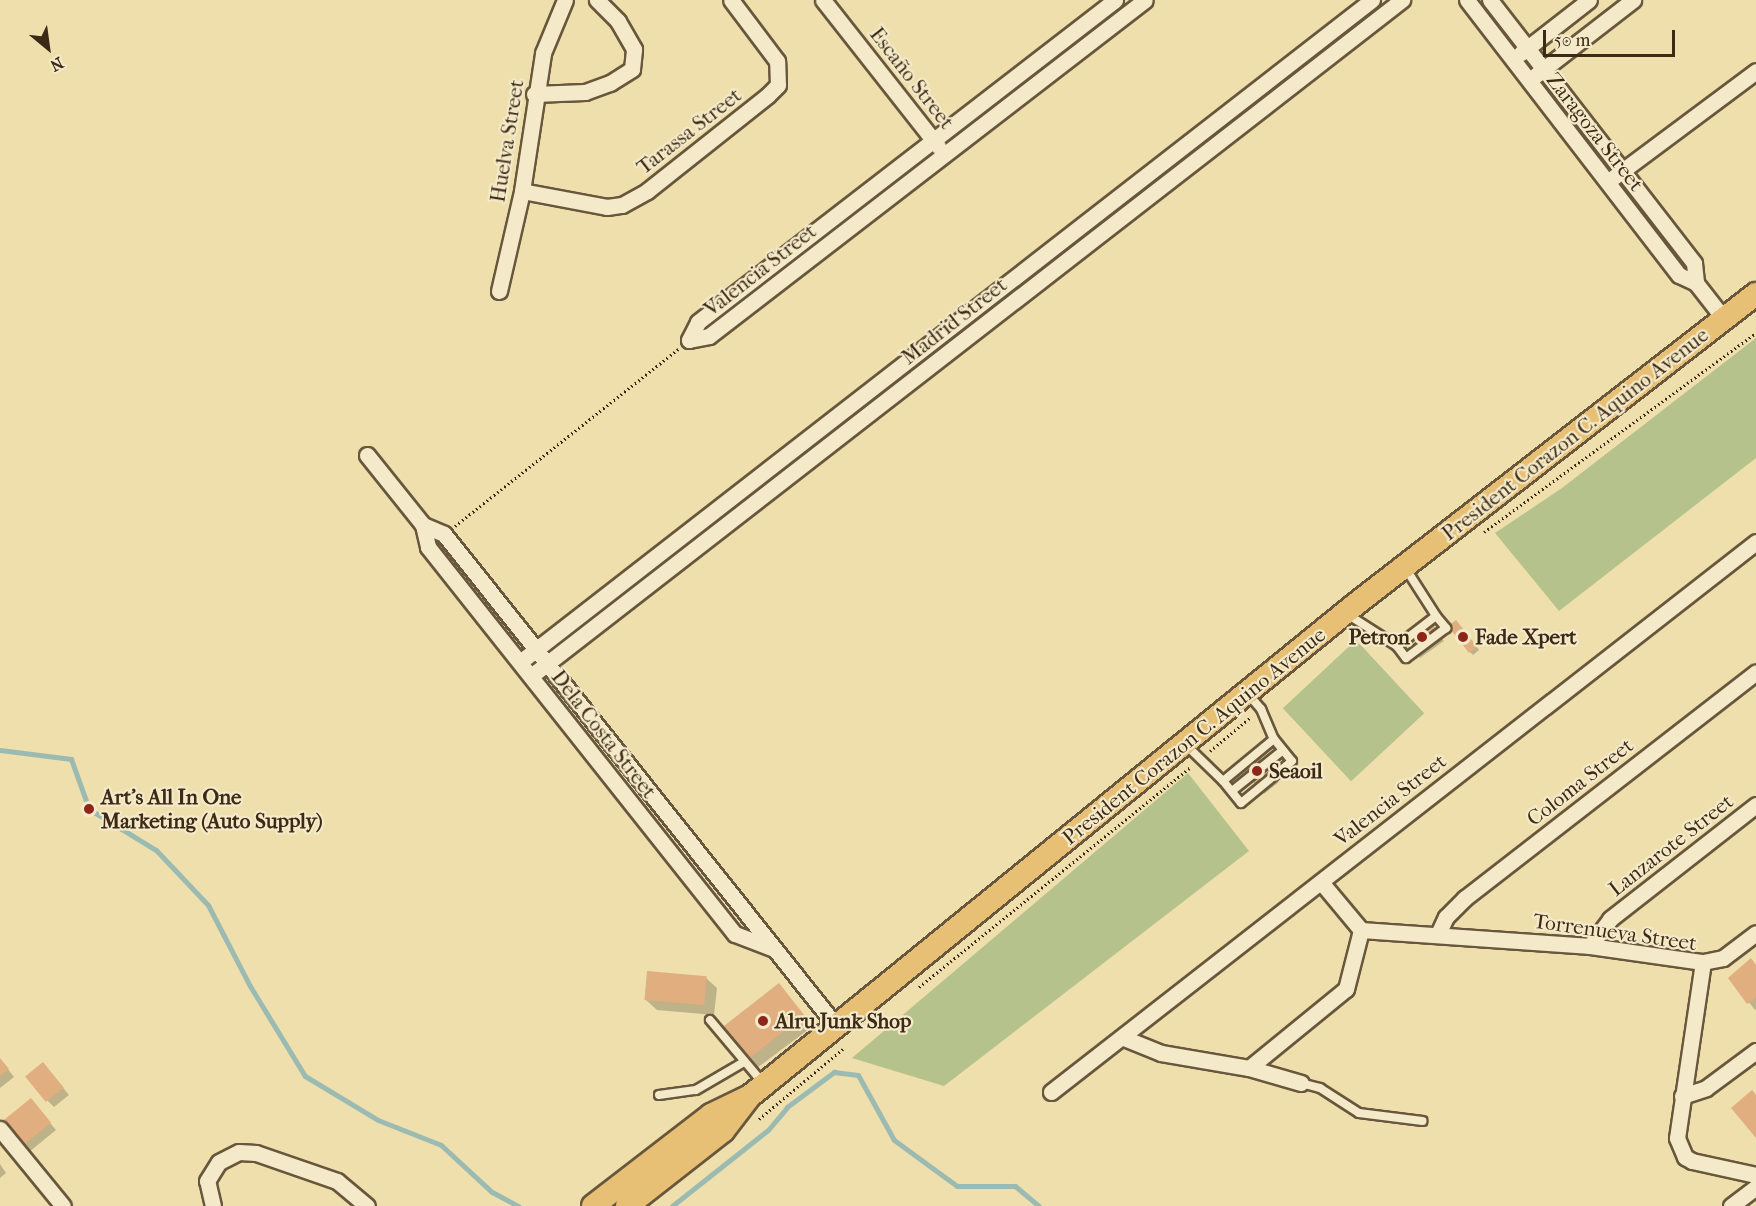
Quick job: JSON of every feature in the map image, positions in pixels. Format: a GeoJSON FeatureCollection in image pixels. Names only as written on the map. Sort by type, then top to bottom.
{"type":"FeatureCollection","features":[{"type":"Feature","properties":{"kind":"main road","name":"President Corazon C. Aquino Avenue"},"geometry":{"type":"LineString","coordinates":[[627,1206],[717,1123],[757,1090],[840,1036],[1254,701],[1345,613],[1404,565],[1756,294]]}},
{"type":"Feature","properties":{"kind":"main road","name":"President Corazon C. Aquino Avenue"},"geometry":{"type":"LineString","coordinates":[[593,1206],[717,1123]]}},
{"type":"Feature","properties":{"kind":"street","name":"Huelva Street"},"geometry":{"type":"LineString","coordinates":[[500,291],[522,192],[534,94],[543,53],[565,0]]}},
{"type":"Feature","properties":{"kind":"street"},"geometry":{"type":"LineString","coordinates":[[534,94],[585,92],[610,83],[632,69],[634,49],[618,21],[597,0]]}},
{"type":"Feature","properties":{"kind":"street","name":"Tarassa Street"},"geometry":{"type":"LineString","coordinates":[[522,192],[607,207],[622,205],[647,191],[768,95],[778,85],[777,61],[731,0]]}},
{"type":"Feature","properties":{"kind":"street","name":"Escaño Street"},"geometry":{"type":"LineString","coordinates":[[823,0],[945,154]]}},
{"type":"Feature","properties":{"kind":"street","name":"Valencia Street"},"geometry":{"type":"LineString","coordinates":[[689,340],[698,322],[1115,0]]}},
{"type":"Feature","properties":{"kind":"street","name":"Valencia Street"},"geometry":{"type":"LineString","coordinates":[[689,340],[709,336],[1145,0]]}},
{"type":"Feature","properties":{"kind":"street","name":"Madrid Street"},"geometry":{"type":"LineString","coordinates":[[520,662],[1372,0]]}},
{"type":"Feature","properties":{"kind":"street","name":"Madrid Street"},"geometry":{"type":"LineString","coordinates":[[531,676],[1402,0]]}},
{"type":"Feature","properties":{"kind":"street","name":"Zaragoza Street"},"geometry":{"type":"LineString","coordinates":[[1467,0],[1679,274],[1696,283],[1724,319]]}},
{"type":"Feature","properties":{"kind":"street","name":"Zaragoza Street"},"geometry":{"type":"LineString","coordinates":[[1490,0],[1694,263],[1696,283]]}},
{"type":"Feature","properties":{"kind":"street"},"geometry":{"type":"LineString","coordinates":[[1512,59],[1590,0]]}},
{"type":"Feature","properties":{"kind":"street"},"geometry":{"type":"LineString","coordinates":[[1529,81],[1633,0]]}},
{"type":"Feature","properties":{"kind":"street"},"geometry":{"type":"LineString","coordinates":[[1607,182],[1756,70]]}},
{"type":"Feature","properties":{"kind":"street","name":"Dela Costa Street"},"geometry":{"type":"LineString","coordinates":[[367,455],[423,525],[428,548],[735,934],[772,948]]}},
{"type":"Feature","properties":{"kind":"street","name":"Dela Costa Street"},"geometry":{"type":"LineString","coordinates":[[423,525],[444,534],[537,648],[840,1036]]}},
{"type":"Feature","properties":{"kind":"street","name":"Valencia Street"},"geometry":{"type":"LineString","coordinates":[[1051,1092],[1124,1038],[1756,542]]}},
{"type":"Feature","properties":{"kind":"street","name":"Coloma Street"},"geometry":{"type":"LineString","coordinates":[[1438,934],[1446,917],[1465,898],[1756,672]]}},
{"type":"Feature","properties":{"kind":"street","name":"Lanzarote Street"},"geometry":{"type":"LineString","coordinates":[[1590,946],[1610,919],[1756,805]]}},
{"type":"Feature","properties":{"kind":"street"},"geometry":{"type":"LineString","coordinates":[[1249,1068],[1346,989],[1361,930],[1321,882]]}},
{"type":"Feature","properties":{"kind":"street","name":"Torrenueva Street"},"geometry":{"type":"LineString","coordinates":[[1361,930],[1590,946],[1703,962],[1677,1138],[1685,1157],[1756,1175]]}},
{"type":"Feature","properties":{"kind":"street"},"geometry":{"type":"LineString","coordinates":[[1703,962],[1723,958],[1756,933]]}},
{"type":"Feature","properties":{"kind":"street"},"geometry":{"type":"LineString","coordinates":[[1124,1038],[1161,1053],[1249,1068],[1301,1083]]}},
{"type":"Feature","properties":{"kind":"street"},"geometry":{"type":"LineString","coordinates":[[1682,1096],[1706,1088],[1756,1051]]}},
{"type":"Feature","properties":{"kind":"street"},"geometry":{"type":"LineString","coordinates":[[0,1129],[63,1206]]}},
{"type":"Feature","properties":{"kind":"street"},"geometry":{"type":"LineString","coordinates":[[213,1206],[207,1180],[219,1162],[239,1152],[256,1153],[337,1180],[367,1206]]}},
{"type":"Feature","properties":{"kind":"street"},"geometry":{"type":"LineString","coordinates":[[1731,1206],[1756,1186]]}},
{"type":"Feature","properties":{"kind":"lane"},"geometry":{"type":"LineString","coordinates":[[1345,613],[1397,646],[1406,658],[1446,628],[1404,565]]}},
{"type":"Feature","properties":{"kind":"lane"},"geometry":{"type":"LineString","coordinates":[[1397,646],[1436,616]]}},
{"type":"Feature","properties":{"kind":"lane"},"geometry":{"type":"LineString","coordinates":[[1192,752],[1223,781],[1241,803],[1292,761],[1274,739],[1254,701]]}},
{"type":"Feature","properties":{"kind":"lane"},"geometry":{"type":"LineString","coordinates":[[1223,781],[1274,739]]}},
{"type":"Feature","properties":{"kind":"lane"},"geometry":{"type":"LineString","coordinates":[[1232,791],[1283,750]]}},
{"type":"Feature","properties":{"kind":"lane"},"geometry":{"type":"LineString","coordinates":[[710,1020],[744,1062],[757,1090]]}},
{"type":"Feature","properties":{"kind":"lane"},"geometry":{"type":"LineString","coordinates":[[660,1095],[696,1090],[744,1062]]}},
{"type":"Feature","properties":{"kind":"lane"},"geometry":{"type":"LineString","coordinates":[[1301,1083],[1320,1088],[1359,1113],[1422,1121]]}},
{"type":"Feature","properties":{"kind":"path"},"geometry":{"type":"LineString","coordinates":[[1480,535],[1756,333]]}},
{"type":"Feature","properties":{"kind":"path"},"geometry":{"type":"LineString","coordinates":[[444,534],[689,340]]}},
{"type":"Feature","properties":{"kind":"path"},"geometry":{"type":"LineString","coordinates":[[910,994],[1254,701]]}},
{"type":"Feature","properties":{"kind":"path"},"geometry":{"type":"LineString","coordinates":[[751,1125],[840,1036]]}},
{"type":"Feature","properties":{"kind":"green space"},"geometry":{"type":"Polygon","coordinates":[[[1756,338],[1756,458],[1559,611],[1495,533],[1562,488],[1756,338]]]}},
{"type":"Feature","properties":{"kind":"green space"},"geometry":{"type":"Polygon","coordinates":[[[1356,640],[1424,713],[1351,781],[1283,708],[1356,640]]]}},
{"type":"Feature","properties":{"kind":"green space"},"geometry":{"type":"Polygon","coordinates":[[[1188,773],[1249,851],[944,1086],[852,1058],[1188,773]]]}},
{"type":"Feature","properties":{"kind":"building","name":"Petron"},"geometry":{"type":"Polygon","coordinates":[[[1428,617],[1442,638],[1415,656],[1401,635],[1428,617]]]}},
{"type":"Feature","properties":{"kind":"building","name":"Fade Xpert"},"geometry":{"type":"Polygon","coordinates":[[[1456,620],[1477,647],[1469,653],[1448,626],[1456,620]]]}},
{"type":"Feature","properties":{"kind":"building","name":"Seaoil"},"geometry":{"type":"Polygon","coordinates":[[[1255,751],[1277,778],[1261,791],[1239,764],[1255,751]]]}},
{"type":"Feature","properties":{"kind":"building"},"geometry":{"type":"Polygon","coordinates":[[[1751,958],[1756,965],[1756,998],[1747,1004],[1728,978],[1751,958]]]}},
{"type":"Feature","properties":{"kind":"building"},"geometry":{"type":"Polygon","coordinates":[[[647,971],[707,976],[704,1005],[644,1000],[647,971]]]}},
{"type":"Feature","properties":{"kind":"building","name":"Alru Junk Shop"},"geometry":{"type":"Polygon","coordinates":[[[779,983],[804,1015],[747,1060],[721,1028],[779,983]]]}},
{"type":"Feature","properties":{"kind":"building"},"geometry":{"type":"Polygon","coordinates":[[[0,1058],[9,1069],[0,1076],[0,1058]]]}},
{"type":"Feature","properties":{"kind":"building"},"geometry":{"type":"Polygon","coordinates":[[[43,1062],[64,1088],[46,1102],[25,1076],[43,1062]]]}},
{"type":"Feature","properties":{"kind":"building"},"geometry":{"type":"Polygon","coordinates":[[[1752,1090],[1756,1095],[1756,1138],[1731,1108],[1752,1090]]]}},
{"type":"Feature","properties":{"kind":"building"},"geometry":{"type":"Polygon","coordinates":[[[31,1098],[51,1123],[22,1147],[1,1122],[31,1098]]]}},
{"type":"Feature","properties":{"kind":"waterway"},"geometry":{"type":"LineString","coordinates":[[0,750],[71,759],[89,809],[156,850],[208,905],[250,986],[305,1076],[378,1120],[441,1145],[492,1192],[518,1206]]}},
{"type":"Feature","properties":{"kind":"waterway"},"geometry":{"type":"LineString","coordinates":[[672,1206],[768,1130],[787,1107],[834,1072],[858,1075],[894,1140],[957,1186],[1015,1186],[1039,1206]]}},
{"type":"Feature","properties":{"kind":"place","name":"Petron"},"geometry":{"type":"Point","coordinates":[1422,637]}},
{"type":"Feature","properties":{"kind":"place","name":"Fade Xpert"},"geometry":{"type":"Point","coordinates":[1463,637]}},
{"type":"Feature","properties":{"kind":"place","name":"Seaoil"},"geometry":{"type":"Point","coordinates":[1257,771]}},
{"type":"Feature","properties":{"kind":"place","name":"Art's All In One Marketing (Auto Supply)"},"geometry":{"type":"Point","coordinates":[89,809]}},
{"type":"Feature","properties":{"kind":"place","name":"Alru Junk Shop"},"geometry":{"type":"Point","coordinates":[763,1021]}}]}
